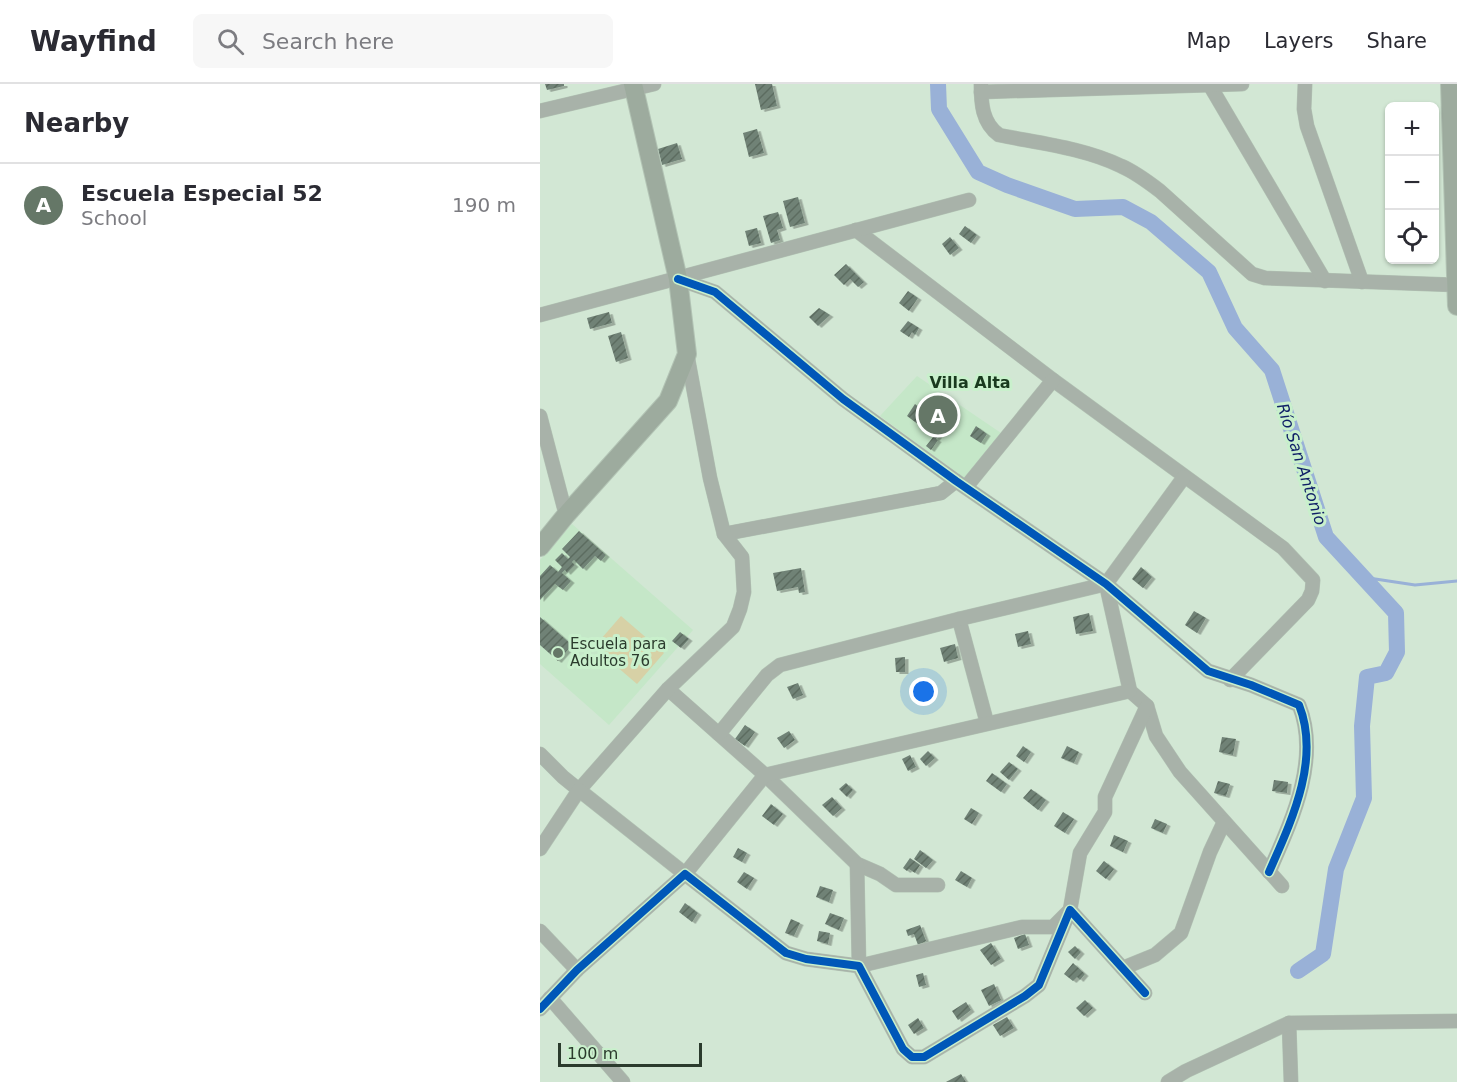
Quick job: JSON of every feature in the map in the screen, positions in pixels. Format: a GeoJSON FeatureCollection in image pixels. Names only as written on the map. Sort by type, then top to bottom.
{"type":"FeatureCollection","features":[{"type":"Feature","properties":{"kind":"main road"},"geometry":{"type":"LineString","coordinates":[[1450,84],[1457,306]]}},
{"type":"Feature","properties":{"kind":"main road"},"geometry":{"type":"LineString","coordinates":[[540,547],[668,401],[687,354],[678,279],[634,86]]}},
{"type":"Feature","properties":{"kind":"street"},"geometry":{"type":"LineString","coordinates":[[540,111],[634,86],[654,84]]}},
{"type":"Feature","properties":{"kind":"street"},"geometry":{"type":"LineString","coordinates":[[1242,84],[981,88],[984,116],[990,129],[999,135],[1080,153],[1119,165],[1160,191],[1252,274],[1265,278],[1457,285]]}},
{"type":"Feature","properties":{"kind":"street"},"geometry":{"type":"LineString","coordinates":[[1305,84],[1304,110],[1307,126],[1362,282]]}},
{"type":"Feature","properties":{"kind":"street"},"geometry":{"type":"LineString","coordinates":[[1210,85],[1325,281]]}},
{"type":"Feature","properties":{"kind":"street"},"geometry":{"type":"LineString","coordinates":[[540,315],[969,200]]}},
{"type":"Feature","properties":{"kind":"street"},"geometry":{"type":"LineString","coordinates":[[856,230],[1053,380],[1283,548],[1313,580],[1308,600],[1230,680]]}},
{"type":"Feature","properties":{"kind":"street"},"geometry":{"type":"LineString","coordinates":[[678,279],[715,292],[843,399],[1106,584],[1208,671],[1251,685],[1299,705],[1306,722],[1306,767],[1292,821],[1269,872]]}},
{"type":"Feature","properties":{"kind":"street"},"geometry":{"type":"LineString","coordinates":[[540,849],[579,790],[668,689],[733,627],[740,609],[744,592],[742,556],[724,534],[710,478],[687,354]]}},
{"type":"Feature","properties":{"kind":"street"},"geometry":{"type":"LineString","coordinates":[[724,534],[940,493],[961,484],[1053,380]]}},
{"type":"Feature","properties":{"kind":"street"},"geometry":{"type":"LineString","coordinates":[[540,416],[566,515]]}},
{"type":"Feature","properties":{"kind":"street"},"geometry":{"type":"LineString","coordinates":[[719,734],[767,675],[780,665],[1106,584],[1184,477]]}},
{"type":"Feature","properties":{"kind":"street"},"geometry":{"type":"LineString","coordinates":[[1106,584],[1130,691],[1147,706],[1156,736],[1180,772],[1282,886]]}},
{"type":"Feature","properties":{"kind":"street"},"geometry":{"type":"LineString","coordinates":[[959,619],[987,723]]}},
{"type":"Feature","properties":{"kind":"street"},"geometry":{"type":"LineString","coordinates":[[668,689],[765,775],[857,864],[880,874],[896,885],[938,885]]}},
{"type":"Feature","properties":{"kind":"street"},"geometry":{"type":"LineString","coordinates":[[540,1009],[577,970],[685,874],[765,775],[1130,691]]}},
{"type":"Feature","properties":{"kind":"street"},"geometry":{"type":"LineString","coordinates":[[857,864],[859,966],[903,1049],[912,1057],[924,1057],[1025,996],[1039,985],[1070,910],[1080,853],[1105,812],[1105,797],[1147,706]]}},
{"type":"Feature","properties":{"kind":"street"},"geometry":{"type":"LineString","coordinates":[[540,754],[562,777],[786,953],[806,959],[859,966],[1022,927],[1053,927],[1070,910]]}},
{"type":"Feature","properties":{"kind":"street"},"geometry":{"type":"LineString","coordinates":[[1123,968],[1155,955],[1181,933],[1209,852],[1224,822]]}},
{"type":"Feature","properties":{"kind":"street"},"geometry":{"type":"LineString","coordinates":[[1070,910],[1145,993]]}},
{"type":"Feature","properties":{"kind":"street"},"geometry":{"type":"LineString","coordinates":[[540,931],[577,970]]}},
{"type":"Feature","properties":{"kind":"street"},"geometry":{"type":"LineString","coordinates":[[550,998],[623,1082]]}},
{"type":"Feature","properties":{"kind":"street"},"geometry":{"type":"LineString","coordinates":[[1168,1082],[1189,1076],[1290,1023],[1457,1021]]}},
{"type":"Feature","properties":{"kind":"street"},"geometry":{"type":"LineString","coordinates":[[1290,1023],[1292,1082]]}},
{"type":"Feature","properties":{"kind":"shaded area"},"geometry":{"type":"Polygon","coordinates":[[[917,376],[1001,433],[966,480],[880,416],[917,376]]]}},
{"type":"Feature","properties":{"kind":"shaded area"},"geometry":{"type":"Polygon","coordinates":[[[572,524],[693,630],[609,725],[540,664],[540,560],[572,524]]]}},
{"type":"Feature","properties":{"kind":"shaded area"},"geometry":{"type":"Polygon","coordinates":[[[621,616],[664,653],[637,684],[594,647],[621,616]]]}},
{"type":"Feature","properties":{"kind":"building"},"geometry":{"type":"Polygon","coordinates":[[[545,84],[564,84],[564,86],[547,90],[545,84]]]}},
{"type":"Feature","properties":{"kind":"building"},"geometry":{"type":"Polygon","coordinates":[[[755,84],[772,84],[777,106],[761,110],[755,84]]]}},
{"type":"Feature","properties":{"kind":"building"},"geometry":{"type":"Polygon","coordinates":[[[757,129],[764,153],[749,157],[743,133],[757,129]]]}},
{"type":"Feature","properties":{"kind":"building"},"geometry":{"type":"Polygon","coordinates":[[[677,143],[682,159],[662,165],[658,149],[677,143]]]}},
{"type":"Feature","properties":{"kind":"building"},"geometry":{"type":"Polygon","coordinates":[[[798,197],[805,223],[790,227],[783,201],[798,197]]]}},
{"type":"Feature","properties":{"kind":"building"},"geometry":{"type":"Polygon","coordinates":[[[778,212],[783,228],[777,230],[780,240],[771,243],[763,216],[778,212]]]}},
{"type":"Feature","properties":{"kind":"building"},"geometry":{"type":"Polygon","coordinates":[[[965,226],[977,235],[971,243],[959,234],[965,226]]]}},
{"type":"Feature","properties":{"kind":"building"},"geometry":{"type":"Polygon","coordinates":[[[757,228],[761,243],[749,246],[745,231],[757,228]]]}},
{"type":"Feature","properties":{"kind":"building"},"geometry":{"type":"Polygon","coordinates":[[[950,237],[959,248],[950,255],[942,244],[950,237]]]}},
{"type":"Feature","properties":{"kind":"building"},"geometry":{"type":"Polygon","coordinates":[[[846,264],[864,282],[858,287],[850,279],[844,285],[834,275],[846,264]]]}},
{"type":"Feature","properties":{"kind":"building"},"geometry":{"type":"Polygon","coordinates":[[[908,291],[918,298],[909,311],[899,303],[908,291]]]}},
{"type":"Feature","properties":{"kind":"building"},"geometry":{"type":"Polygon","coordinates":[[[819,308],[830,315],[818,326],[809,317],[819,308]]]}},
{"type":"Feature","properties":{"kind":"building"},"geometry":{"type":"Polygon","coordinates":[[[609,312],[612,323],[590,329],[587,318],[609,312]]]}},
{"type":"Feature","properties":{"kind":"building"},"geometry":{"type":"Polygon","coordinates":[[[908,321],[919,328],[915,335],[912,332],[909,337],[900,331],[908,321]]]}},
{"type":"Feature","properties":{"kind":"building"},"geometry":{"type":"Polygon","coordinates":[[[621,332],[628,358],[616,362],[608,336],[621,332]]]}},
{"type":"Feature","properties":{"kind":"building"},"geometry":{"type":"Polygon","coordinates":[[[915,404],[945,427],[931,450],[926,446],[934,436],[907,416],[915,404]]]}},
{"type":"Feature","properties":{"kind":"building"},"geometry":{"type":"Polygon","coordinates":[[[976,426],[987,434],[981,443],[970,436],[976,426]]]}},
{"type":"Feature","properties":{"kind":"building"},"geometry":{"type":"Polygon","coordinates":[[[579,531],[606,555],[601,561],[595,556],[583,569],[574,560],[572,562],[575,565],[567,573],[565,570],[562,573],[571,581],[563,590],[555,584],[540,600],[540,576],[550,565],[558,572],[562,567],[555,560],[562,553],[568,559],[570,557],[562,549],[579,531]]]}},
{"type":"Feature","properties":{"kind":"building"},"geometry":{"type":"Polygon","coordinates":[[[1141,567],[1152,577],[1143,588],[1132,579],[1141,567]]]}},
{"type":"Feature","properties":{"kind":"building"},"geometry":{"type":"Polygon","coordinates":[[[801,568],[805,592],[799,593],[798,587],[777,591],[773,573],[801,568]]]}},
{"type":"Feature","properties":{"kind":"building"},"geometry":{"type":"Polygon","coordinates":[[[1194,611],[1206,618],[1197,633],[1185,625],[1194,611]]]}},
{"type":"Feature","properties":{"kind":"building"},"geometry":{"type":"Polygon","coordinates":[[[1089,613],[1093,631],[1076,634],[1073,617],[1089,613]]]}},
{"type":"Feature","properties":{"kind":"building"},"geometry":{"type":"Polygon","coordinates":[[[540,617],[572,645],[558,661],[540,645],[540,617]]]}},
{"type":"Feature","properties":{"kind":"building"},"geometry":{"type":"Polygon","coordinates":[[[1028,631],[1031,644],[1018,647],[1015,634],[1028,631]]]}},
{"type":"Feature","properties":{"kind":"building"},"geometry":{"type":"Polygon","coordinates":[[[680,632],[689,639],[681,648],[672,641],[680,632]]]}},
{"type":"Feature","properties":{"kind":"building"},"geometry":{"type":"Polygon","coordinates":[[[955,644],[958,658],[944,662],[940,648],[955,644]]]}},
{"type":"Feature","properties":{"kind":"building"},"geometry":{"type":"Polygon","coordinates":[[[905,657],[905,672],[896,672],[895,658],[905,657]]]}},
{"type":"Feature","properties":{"kind":"building"},"geometry":{"type":"Polygon","coordinates":[[[798,683],[803,695],[793,699],[787,687],[798,683]]]}},
{"type":"Feature","properties":{"kind":"building"},"geometry":{"type":"Polygon","coordinates":[[[745,725],[755,732],[745,746],[735,739],[745,725]]]}},
{"type":"Feature","properties":{"kind":"building"},"geometry":{"type":"Polygon","coordinates":[[[789,731],[795,740],[784,748],[777,738],[789,731]]]}},
{"type":"Feature","properties":{"kind":"building"},"geometry":{"type":"Polygon","coordinates":[[[1222,737],[1236,739],[1233,755],[1219,752],[1222,737]]]}},
{"type":"Feature","properties":{"kind":"building"},"geometry":{"type":"Polygon","coordinates":[[[1023,746],[1031,752],[1024,762],[1016,756],[1023,746]]]}},
{"type":"Feature","properties":{"kind":"building"},"geometry":{"type":"Polygon","coordinates":[[[1067,746],[1079,752],[1074,763],[1061,758],[1067,746]]]}},
{"type":"Feature","properties":{"kind":"building"},"geometry":{"type":"Polygon","coordinates":[[[928,751],[935,758],[926,766],[920,759],[928,751]]]}},
{"type":"Feature","properties":{"kind":"building"},"geometry":{"type":"Polygon","coordinates":[[[910,755],[916,767],[908,771],[902,759],[910,755]]]}},
{"type":"Feature","properties":{"kind":"building"},"geometry":{"type":"Polygon","coordinates":[[[1009,762],[1018,769],[1009,780],[1000,772],[1009,762]]]}},
{"type":"Feature","properties":{"kind":"building"},"geometry":{"type":"Polygon","coordinates":[[[992,773],[1007,784],[1001,792],[986,781],[992,773]]]}},
{"type":"Feature","properties":{"kind":"building"},"geometry":{"type":"Polygon","coordinates":[[[1274,780],[1288,782],[1287,793],[1272,791],[1274,780]]]}},
{"type":"Feature","properties":{"kind":"building"},"geometry":{"type":"Polygon","coordinates":[[[1218,781],[1230,784],[1226,796],[1214,793],[1218,781]]]}},
{"type":"Feature","properties":{"kind":"building"},"geometry":{"type":"Polygon","coordinates":[[[846,783],[853,790],[847,797],[839,789],[846,783]]]}},
{"type":"Feature","properties":{"kind":"building"},"geometry":{"type":"Polygon","coordinates":[[[1031,789],[1046,800],[1038,810],[1023,798],[1031,789]]]}},
{"type":"Feature","properties":{"kind":"building"},"geometry":{"type":"Polygon","coordinates":[[[832,797],[842,808],[833,816],[822,805],[832,797]]]}},
{"type":"Feature","properties":{"kind":"building"},"geometry":{"type":"Polygon","coordinates":[[[771,804],[783,814],[774,825],[762,816],[771,804]]]}},
{"type":"Feature","properties":{"kind":"building"},"geometry":{"type":"Polygon","coordinates":[[[971,808],[979,813],[972,824],[964,819],[971,808]]]}},
{"type":"Feature","properties":{"kind":"building"},"geometry":{"type":"Polygon","coordinates":[[[1063,812],[1074,819],[1065,833],[1054,826],[1063,812]]]}},
{"type":"Feature","properties":{"kind":"building"},"geometry":{"type":"Polygon","coordinates":[[[1155,819],[1167,824],[1163,833],[1151,828],[1155,819]]]}},
{"type":"Feature","properties":{"kind":"building"},"geometry":{"type":"Polygon","coordinates":[[[1114,835],[1128,841],[1123,852],[1110,846],[1114,835]]]}},
{"type":"Feature","properties":{"kind":"building"},"geometry":{"type":"Polygon","coordinates":[[[738,848],[747,853],[742,862],[733,857],[738,848]]]}},
{"type":"Feature","properties":{"kind":"building"},"geometry":{"type":"Polygon","coordinates":[[[920,850],[933,860],[926,868],[914,859],[920,850]]]}},
{"type":"Feature","properties":{"kind":"building"},"geometry":{"type":"Polygon","coordinates":[[[910,858],[920,865],[915,873],[903,868],[910,858]]]}},
{"type":"Feature","properties":{"kind":"building"},"geometry":{"type":"Polygon","coordinates":[[[1104,861],[1114,869],[1106,879],[1096,871],[1104,861]]]}},
{"type":"Feature","properties":{"kind":"building"},"geometry":{"type":"Polygon","coordinates":[[[961,871],[972,878],[967,887],[955,880],[961,871]]]}},
{"type":"Feature","properties":{"kind":"building"},"geometry":{"type":"Polygon","coordinates":[[[744,872],[754,878],[747,889],[737,882],[744,872]]]}},
{"type":"Feature","properties":{"kind":"building"},"geometry":{"type":"Polygon","coordinates":[[[820,886],[833,890],[829,902],[816,897],[820,886]]]}},
{"type":"Feature","properties":{"kind":"building"},"geometry":{"type":"Polygon","coordinates":[[[685,903],[698,913],[692,922],[679,912],[685,903]]]}},
{"type":"Feature","properties":{"kind":"building"},"geometry":{"type":"Polygon","coordinates":[[[830,913],[844,918],[839,930],[825,924],[830,913]]]}},
{"type":"Feature","properties":{"kind":"building"},"geometry":{"type":"Polygon","coordinates":[[[791,919],[800,923],[794,936],[785,933],[791,919]]]}},
{"type":"Feature","properties":{"kind":"building"},"geometry":{"type":"Polygon","coordinates":[[[920,925],[926,941],[918,945],[914,934],[908,936],[906,930],[920,925]]]}},
{"type":"Feature","properties":{"kind":"building"},"geometry":{"type":"Polygon","coordinates":[[[819,931],[830,933],[828,944],[817,941],[819,931]]]}},
{"type":"Feature","properties":{"kind":"building"},"geometry":{"type":"Polygon","coordinates":[[[1025,934],[1029,945],[1018,949],[1014,938],[1025,934]]]}},
{"type":"Feature","properties":{"kind":"building"},"geometry":{"type":"Polygon","coordinates":[[[991,943],[1001,959],[991,965],[980,950],[991,943]]]}},
{"type":"Feature","properties":{"kind":"building"},"geometry":{"type":"Polygon","coordinates":[[[1075,946],[1081,952],[1075,959],[1068,952],[1075,946]]]}},
{"type":"Feature","properties":{"kind":"building"},"geometry":{"type":"Polygon","coordinates":[[[1073,963],[1085,974],[1080,980],[1077,977],[1073,981],[1064,974],[1073,963]]]}},
{"type":"Feature","properties":{"kind":"building"},"geometry":{"type":"Polygon","coordinates":[[[923,973],[926,985],[919,987],[916,975],[923,973]]]}},
{"type":"Feature","properties":{"kind":"building"},"geometry":{"type":"Polygon","coordinates":[[[994,984],[1001,1000],[989,1006],[981,990],[994,984]]]}},
{"type":"Feature","properties":{"kind":"building"},"geometry":{"type":"Polygon","coordinates":[[[1085,1000],[1093,1008],[1084,1016],[1076,1008],[1085,1000]]]}},
{"type":"Feature","properties":{"kind":"building"},"geometry":{"type":"Polygon","coordinates":[[[966,1002],[971,1010],[958,1020],[952,1011],[966,1002]]]}},
{"type":"Feature","properties":{"kind":"building"},"geometry":{"type":"Polygon","coordinates":[[[1007,1017],[1014,1028],[1000,1036],[993,1025],[1007,1017]]]}},
{"type":"Feature","properties":{"kind":"building"},"geometry":{"type":"Polygon","coordinates":[[[918,1018],[924,1028],[914,1034],[908,1025],[918,1018]]]}},
{"type":"Feature","properties":{"kind":"building"},"geometry":{"type":"Polygon","coordinates":[[[961,1074],[966,1082],[946,1082],[961,1074]]]}},
{"type":"Feature","properties":{"kind":"waterway","name":"Río San Antonio"},"geometry":{"type":"LineString","coordinates":[[938,84],[939,109],[978,172],[1007,185],[1075,209],[1123,207],[1151,222],[1209,272],[1235,328],[1272,370],[1326,537],[1396,613],[1397,652],[1386,673],[1367,677],[1362,726],[1364,798],[1336,869],[1323,954],[1298,971]]}},
{"type":"Feature","properties":{"kind":"waterway"},"geometry":{"type":"LineString","coordinates":[[1362,577],[1415,585],[1457,581]]}},
{"type":"Feature","properties":{"kind":"cycle path"},"geometry":{"type":"LineString","coordinates":[[678,279],[715,292],[843,399],[956,481],[1106,584],[1208,671],[1251,685],[1299,705],[1305,726],[1307,747],[1305,769],[1294,812],[1269,872]]}},
{"type":"Feature","properties":{"kind":"cycle path"},"geometry":{"type":"LineString","coordinates":[[540,1009],[577,970],[685,874],[786,953],[806,959],[859,966],[903,1049],[912,1057],[924,1057],[1025,996],[1039,985],[1070,910],[1145,993]]}},
{"type":"Feature","properties":{"kind":"place","name":"Escuela Especial 52"},"geometry":{"type":"Point","coordinates":[938,415]}},
{"type":"Feature","properties":{"kind":"place","name":"Escuela para Adultos 76"},"geometry":{"type":"Point","coordinates":[558,653]}},
{"type":"Feature","properties":{"kind":"district","name":"Villa Alta"},"geometry":{"type":"Point","coordinates":[970,382]}}]}
